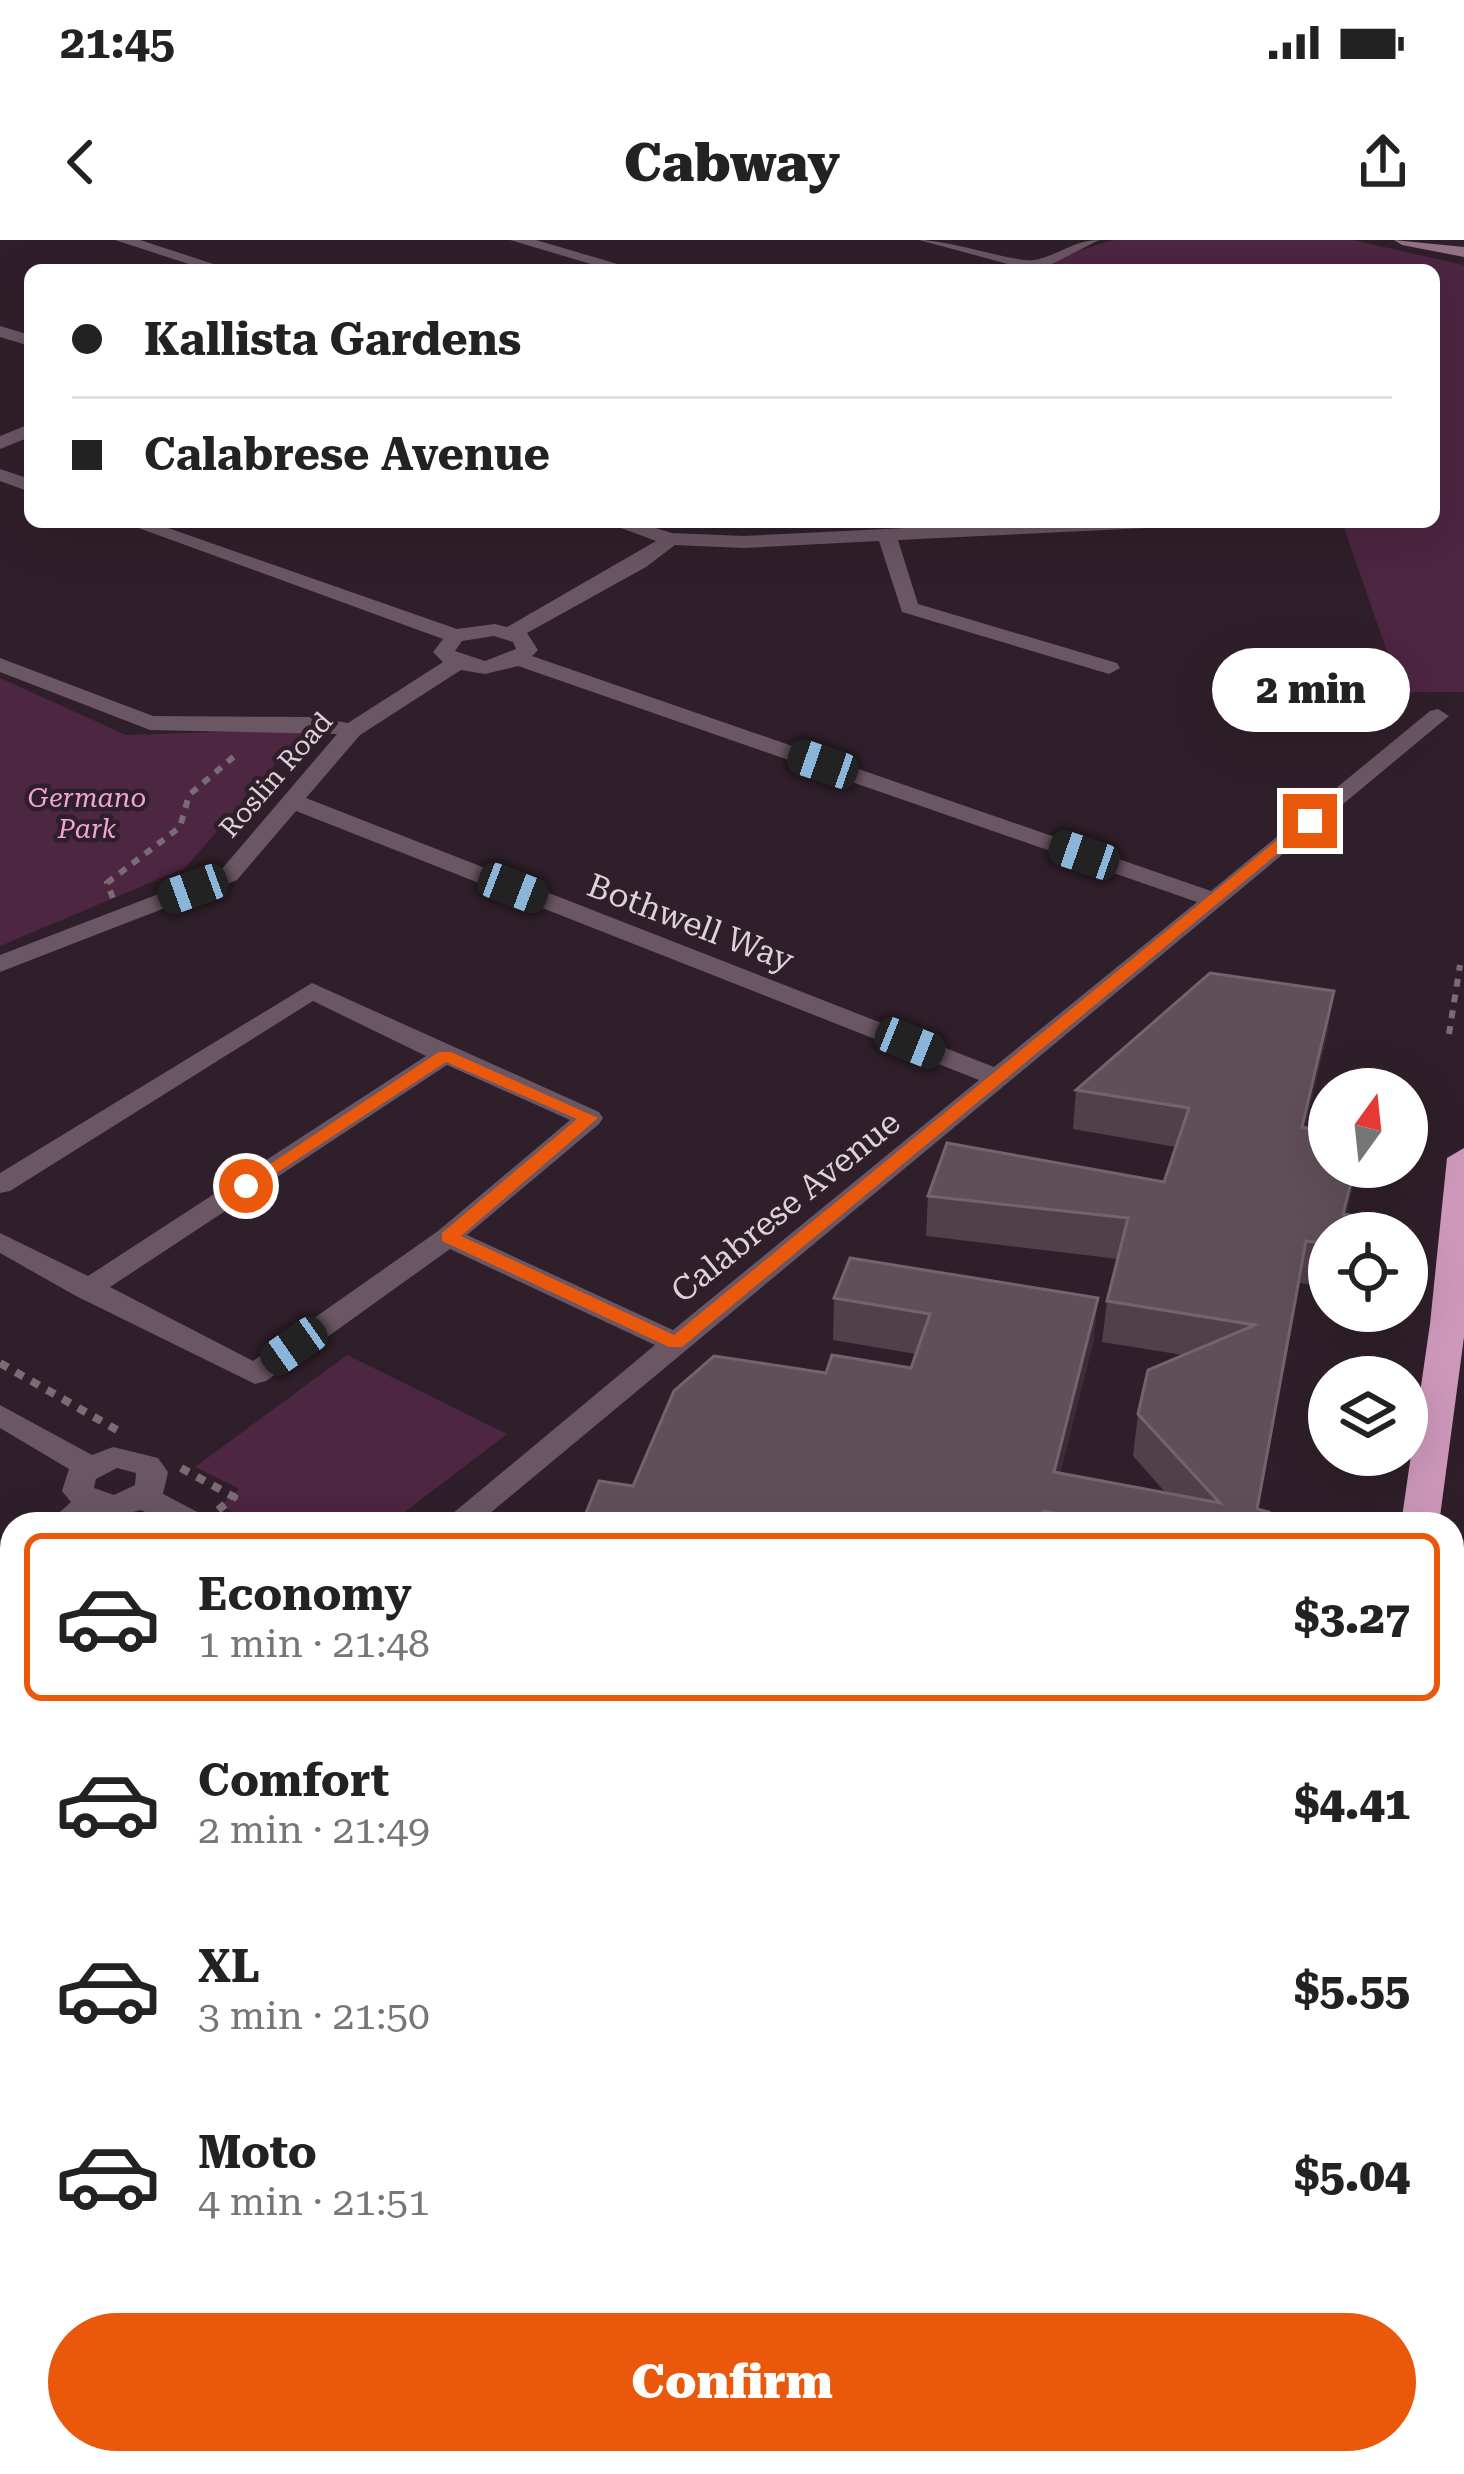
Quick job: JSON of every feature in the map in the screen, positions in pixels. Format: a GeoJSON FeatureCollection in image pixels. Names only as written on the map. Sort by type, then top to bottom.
{"type":"FeatureCollection","features":[{"type":"Feature","properties":{"kind":"highway"},"geometry":{"type":"LineString","coordinates":[[1422,1512],[1456,1308],[1464,1158]]}},
{"type":"Feature","properties":{"kind":"street"},"geometry":{"type":"LineString","coordinates":[[123,240],[204,264]]}},
{"type":"Feature","properties":{"kind":"street"},"geometry":{"type":"LineString","coordinates":[[518,240],[608,264]]}},
{"type":"Feature","properties":{"kind":"street"},"geometry":{"type":"LineString","coordinates":[[927,240],[1026,264]]}},
{"type":"Feature","properties":{"kind":"street"},"geometry":{"type":"LineString","coordinates":[[1007,259],[1051,240]]}},
{"type":"Feature","properties":{"kind":"street"},"geometry":{"type":"LineString","coordinates":[[1049,264],[1091,240]]}},
{"type":"Feature","properties":{"kind":"street"},"geometry":{"type":"LineString","coordinates":[[1402,240],[1464,252]]}},
{"type":"Feature","properties":{"kind":"street"},"geometry":{"type":"LineString","coordinates":[[149,528],[455,636],[481,630],[512,633],[527,644],[519,659]]}},
{"type":"Feature","properties":{"kind":"street"},"geometry":{"type":"LineString","coordinates":[[634,528],[670,539],[744,542],[1036,528]]}},
{"type":"Feature","properties":{"kind":"street"},"geometry":{"type":"LineString","coordinates":[[887,536],[910,608],[1108,668]]}},
{"type":"Feature","properties":{"kind":"street"},"geometry":{"type":"LineString","coordinates":[[512,633],[639,563],[670,539]]}},
{"type":"Feature","properties":{"kind":"street"},"geometry":{"type":"LineString","coordinates":[[455,636],[443,652],[457,663],[494,666],[519,659],[1214,900]]}},
{"type":"Feature","properties":{"kind":"street","name":"Roslin Road"},"geometry":{"type":"LineString","coordinates":[[0,964],[230,875],[352,730],[457,663]]}},
{"type":"Feature","properties":{"kind":"street"},"geometry":{"type":"LineString","coordinates":[[0,664],[150,723],[297,724],[352,730]]}},
{"type":"Feature","properties":{"kind":"street","name":"Calabrese Avenue"},"geometry":{"type":"LineString","coordinates":[[471,1512],[1438,716]]}},
{"type":"Feature","properties":{"kind":"street","name":"Bothwell Way"},"geometry":{"type":"LineString","coordinates":[[292,801],[998,1078]]}},
{"type":"Feature","properties":{"kind":"street"},"geometry":{"type":"LineString","coordinates":[[0,1186],[312,991],[589,1118],[448,1237],[255,1374],[0,1242]]}},
{"type":"Feature","properties":{"kind":"street"},"geometry":{"type":"LineString","coordinates":[[86,1290],[445,1055]]}},
{"type":"Feature","properties":{"kind":"street"},"geometry":{"type":"LineString","coordinates":[[448,1237],[676,1343]]}},
{"type":"Feature","properties":{"kind":"street"},"geometry":{"type":"LineString","coordinates":[[0,1415],[88,1467]]}},
{"type":"Feature","properties":{"kind":"street"},"geometry":{"type":"LineString","coordinates":[[113,1457],[138,1459],[152,1472],[153,1480],[142,1497],[117,1506],[91,1503],[82,1498],[77,1483],[88,1467],[113,1457]]}},
{"type":"Feature","properties":{"kind":"street"},"geometry":{"type":"LineString","coordinates":[[142,1497],[171,1512]]}},
{"type":"Feature","properties":{"kind":"street"},"geometry":{"type":"LineString","coordinates":[[79,1512],[91,1503]]}},
{"type":"Feature","properties":{"kind":"path"},"geometry":{"type":"LineString","coordinates":[[120,915],[107,883],[180,827],[189,795],[217,768],[232,755],[250,750]]}},
{"type":"Feature","properties":{"kind":"path"},"geometry":{"type":"LineString","coordinates":[[1449,1034],[1460,965]]}},
{"type":"Feature","properties":{"kind":"green space"},"geometry":{"type":"Polygon","coordinates":[[[1113,240],[1353,240],[1464,265],[1464,692],[1401,692],[1344,528],[1440,528],[1440,264],[1046,261],[1113,240]]]}},
{"type":"Feature","properties":{"kind":"green space","name":"Germano Park"},"geometry":{"type":"Polygon","coordinates":[[[0,678],[126,735],[306,729],[185,868],[0,946],[0,678]]]}},
{"type":"Feature","properties":{"kind":"green space"},"geometry":{"type":"Polygon","coordinates":[[[347,1355],[507,1434],[405,1512],[232,1512],[221,1505],[239,1489],[195,1467],[347,1355]]]}},
{"type":"Feature","properties":{"kind":"building"},"geometry":{"type":"Polygon","coordinates":[[[1210,973],[1334,991],[1316,1068],[1308,1068],[1302,1127],[1308,1128],[1308,1188],[1350,1188],[1344,1212],[1308,1212],[1308,1241],[1257,1509],[1269,1512],[586,1512],[599,1481],[633,1486],[674,1391],[714,1356],[826,1373],[832,1355],[911,1368],[930,1314],[834,1298],[850,1258],[1098,1298],[1054,1472],[1220,1503],[1138,1414],[1148,1370],[1255,1325],[1107,1301],[1128,1218],[928,1196],[947,1143],[1164,1182],[1189,1108],[1076,1090],[1210,973]]]}},
{"type":"Feature","properties":{"kind":"route"},"geometry":{"type":"LineString","coordinates":[[246,1186],[445,1055],[589,1118],[448,1237],[676,1343],[1310,821]]}}]}
